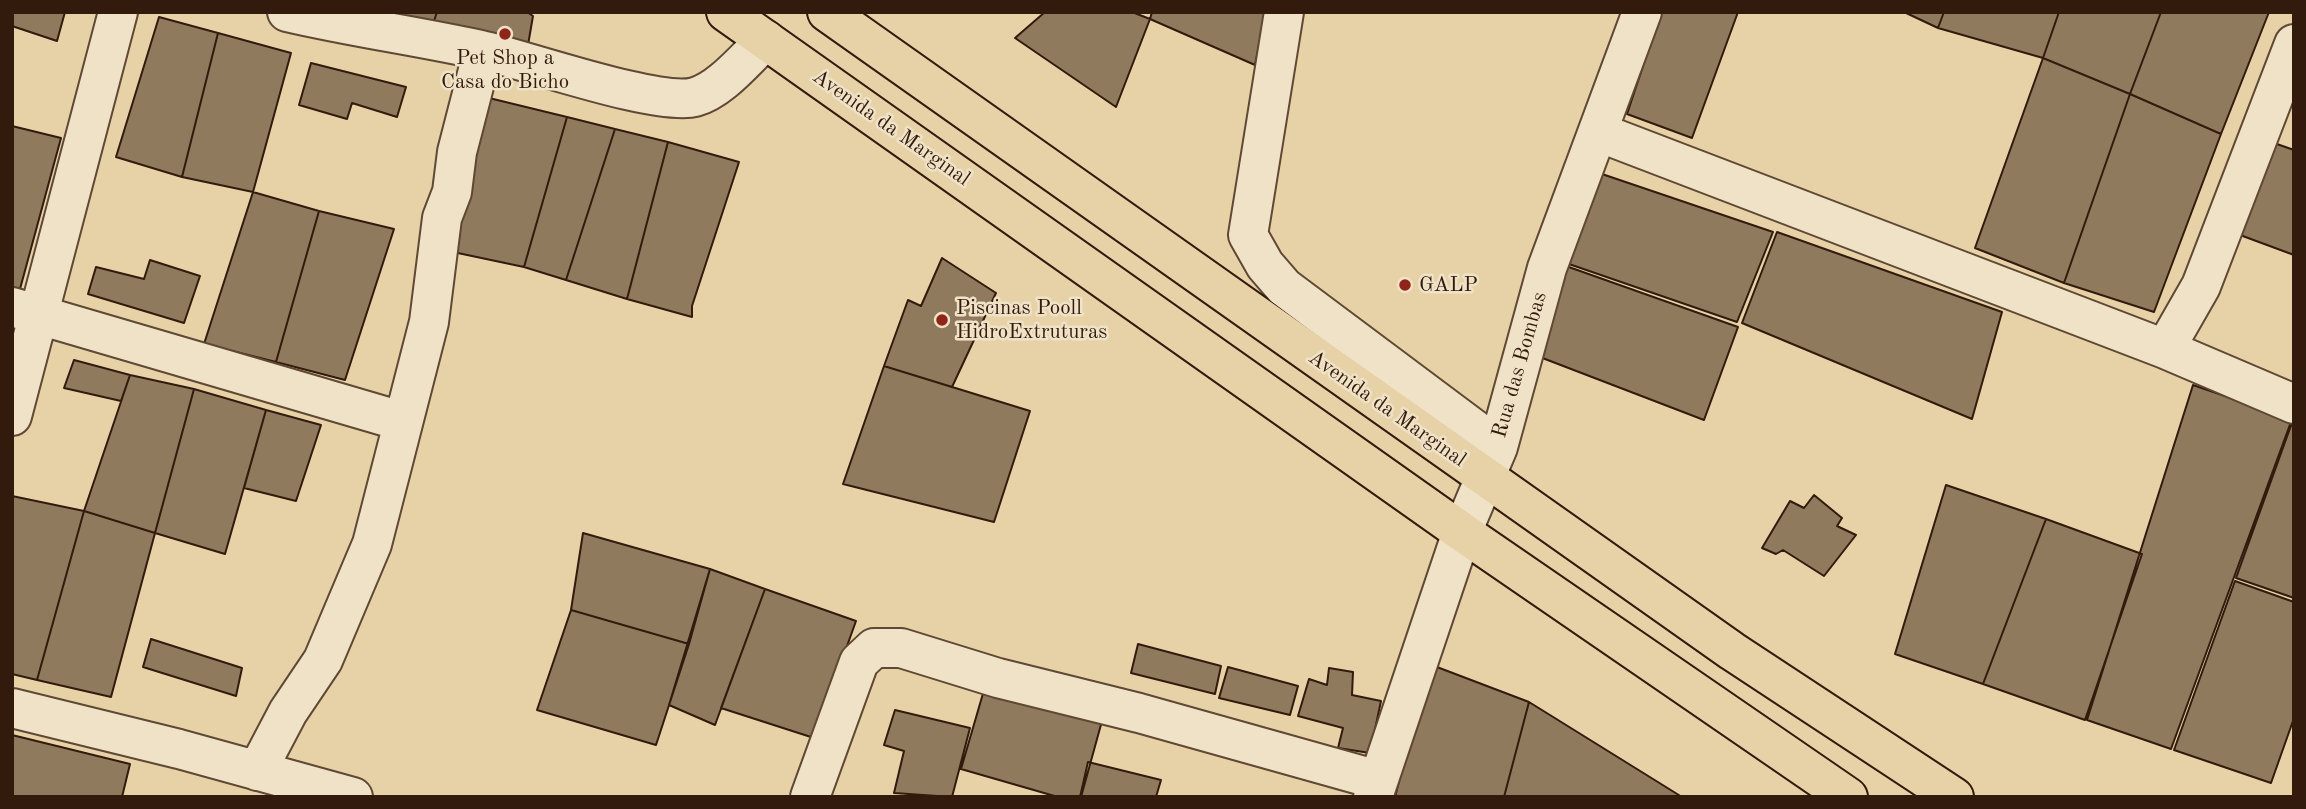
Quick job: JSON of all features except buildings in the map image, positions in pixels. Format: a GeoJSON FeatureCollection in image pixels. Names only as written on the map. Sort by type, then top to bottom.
{"type":"FeatureCollection","features":[{"type":"Feature","properties":{"kind":"main road","name":"Avenida da Marginal"},"geometry":{"type":"LineString","coordinates":[[726,12],[1462,532],[1848,797]]}},
{"type":"Feature","properties":{"kind":"main road","name":"Avenida da Marginal"},"geometry":{"type":"LineString","coordinates":[[827,12],[1492,463],[1732,651],[1954,797]]}},
{"type":"Feature","properties":{"kind":"street"},"geometry":{"type":"LineString","coordinates":[[12,416],[27,311],[118,12]]}},
{"type":"Feature","properties":{"kind":"street"},"geometry":{"type":"LineString","coordinates":[[287,12],[483,51],[632,90],[680,99],[696,96],[712,88],[766,40]]}},
{"type":"Feature","properties":{"kind":"street"},"geometry":{"type":"LineString","coordinates":[[1284,12],[1248,235],[1265,265],[1284,287],[1492,463]]}},
{"type":"Feature","properties":{"kind":"street","name":"Rua das Bombas"},"geometry":{"type":"LineString","coordinates":[[1375,788],[1462,532],[1492,463],[1547,268],[1642,12]]}},
{"type":"Feature","properties":{"kind":"street"},"geometry":{"type":"LineString","coordinates":[[2165,349],[2202,286],[2294,44]]}},
{"type":"Feature","properties":{"kind":"street"},"geometry":{"type":"LineString","coordinates":[[257,771],[288,712],[323,660],[372,544],[401,421],[429,322],[442,218],[452,192],[457,152],[483,51]]}},
{"type":"Feature","properties":{"kind":"street"},"geometry":{"type":"LineString","coordinates":[[1598,132],[2165,349],[2294,404]]}},
{"type":"Feature","properties":{"kind":"street"},"geometry":{"type":"LineString","coordinates":[[27,311],[401,421]]}},
{"type":"Feature","properties":{"kind":"street"},"geometry":{"type":"LineString","coordinates":[[810,797],[859,662],[874,648],[901,648],[998,678],[1152,716],[1375,788]]}},
{"type":"Feature","properties":{"kind":"street"},"geometry":{"type":"LineString","coordinates":[[12,708],[353,797]]}},
{"type":"Feature","properties":{"kind":"place","name":"Pet Shop a Casa do Bicho"},"geometry":{"type":"Point","coordinates":[505,34]}},
{"type":"Feature","properties":{"kind":"place","name":"GALP"},"geometry":{"type":"Point","coordinates":[1405,285]}},
{"type":"Feature","properties":{"kind":"place","name":"Piscinas Pooll HidroExtruturas"},"geometry":{"type":"Point","coordinates":[942,320]}}]}
